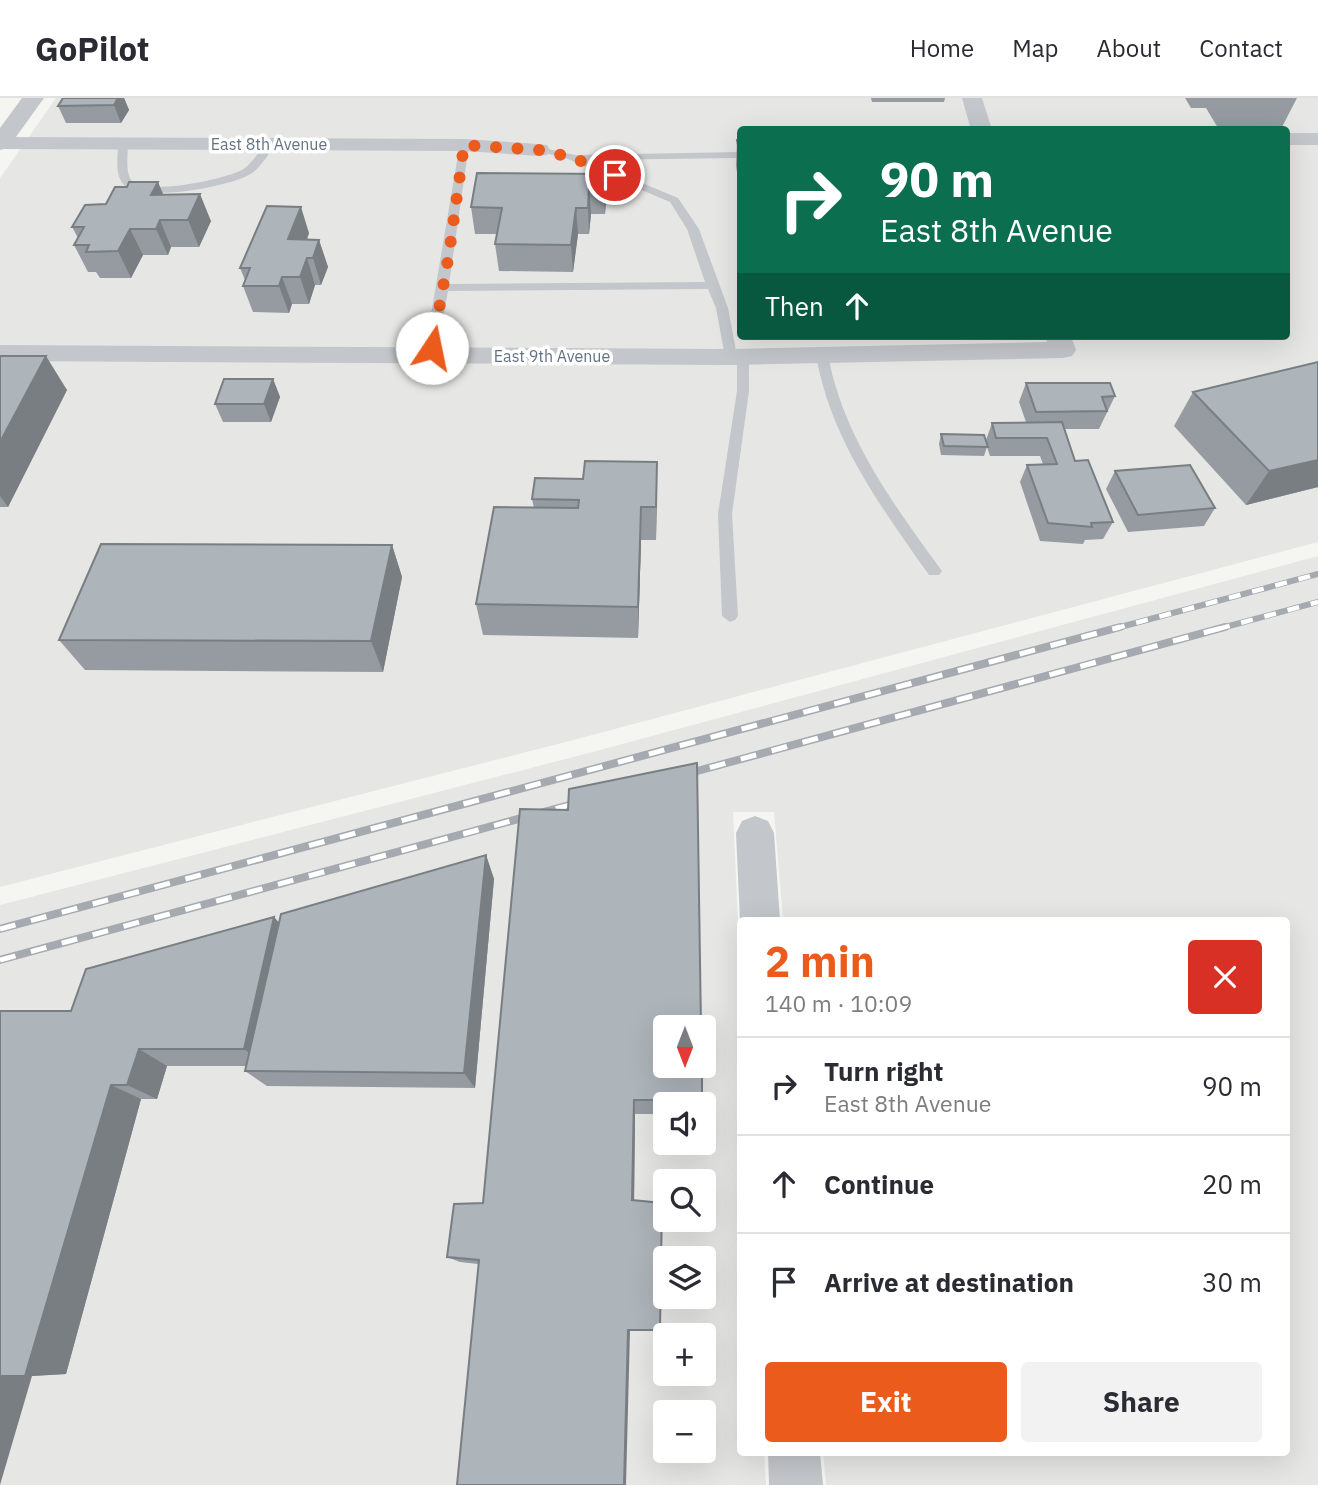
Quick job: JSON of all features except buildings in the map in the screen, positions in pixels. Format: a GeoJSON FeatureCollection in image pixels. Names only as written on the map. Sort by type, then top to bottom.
{"type":"FeatureCollection","features":[{"type":"Feature","properties":{"kind":"street"},"geometry":{"type":"LineString","coordinates":[[0,143],[33,98]]}},
{"type":"Feature","properties":{"kind":"street"},"geometry":{"type":"LineString","coordinates":[[972,98],[981,126]]}},
{"type":"Feature","properties":{"kind":"street"},"geometry":{"type":"LineString","coordinates":[[1290,139],[1318,139]]}},
{"type":"Feature","properties":{"kind":"street","name":"East 8th Avenue"},"geometry":{"type":"LineString","coordinates":[[0,143],[464,145],[539,150]]}},
{"type":"Feature","properties":{"kind":"street","name":"East 9th Avenue"},"geometry":{"type":"LineString","coordinates":[[0,353],[737,356],[822,355],[1060,343]]}},
{"type":"Feature","properties":{"kind":"street"},"geometry":{"type":"LineString","coordinates":[[755,833],[760,917]]}},
{"type":"Feature","properties":{"kind":"street"},"geometry":{"type":"LineString","coordinates":[[794,1456],[796,1485]]}},
{"type":"Feature","properties":{"kind":"lane"},"geometry":{"type":"LineString","coordinates":[[123,144],[123,172],[128,183],[142,190],[152,190],[194,187],[222,181],[248,170],[271,144]]}},
{"type":"Feature","properties":{"kind":"lane"},"geometry":{"type":"LineString","coordinates":[[430,356],[464,145]]}},
{"type":"Feature","properties":{"kind":"lane"},"geometry":{"type":"LineString","coordinates":[[539,150],[571,157],[674,200],[693,229],[737,356],[743,391],[725,514],[730,616]]}},
{"type":"Feature","properties":{"kind":"lane"},"geometry":{"type":"LineString","coordinates":[[571,157],[737,155]]}},
{"type":"Feature","properties":{"kind":"lane"},"geometry":{"type":"LineString","coordinates":[[443,288],[712,285]]}},
{"type":"Feature","properties":{"kind":"lane"},"geometry":{"type":"LineString","coordinates":[[822,355],[824,378],[840,417],[880,497],[934,570]]}},
{"type":"Feature","properties":{"kind":"shaded area"},"geometry":{"type":"Polygon","coordinates":[[[56,98],[1318,98],[1318,542],[581,738],[0,887],[0,178],[56,98]]]}},
{"type":"Feature","properties":{"kind":"shaded area"},"geometry":{"type":"Polygon","coordinates":[[[1318,556],[1318,1485],[826,1485],[823,1456],[1290,1456],[1290,917],[783,917],[774,812],[733,812],[738,917],[737,1456],[764,1456],[766,1485],[0,1485],[0,905],[585,754],[1318,556]]]}},
{"type":"Feature","properties":{"kind":"railway"},"geometry":{"type":"LineString","coordinates":[[1113,629],[1318,574]]}},
{"type":"Feature","properties":{"kind":"railway"},"geometry":{"type":"LineString","coordinates":[[1218,629],[1318,602]]}},
{"type":"Feature","properties":{"kind":"railway"},"geometry":{"type":"LineString","coordinates":[[0,929],[1120,627]]}},
{"type":"Feature","properties":{"kind":"railway"},"geometry":{"type":"LineString","coordinates":[[679,776],[1225,627]]}},
{"type":"Feature","properties":{"kind":"railway"},"geometry":{"type":"LineString","coordinates":[[0,960],[588,800]]}},
{"type":"Feature","properties":{"kind":"route"},"geometry":{"type":"LineString","coordinates":[[432,348],[449,254],[464,145],[539,150],[571,157],[615,175]]}}]}
